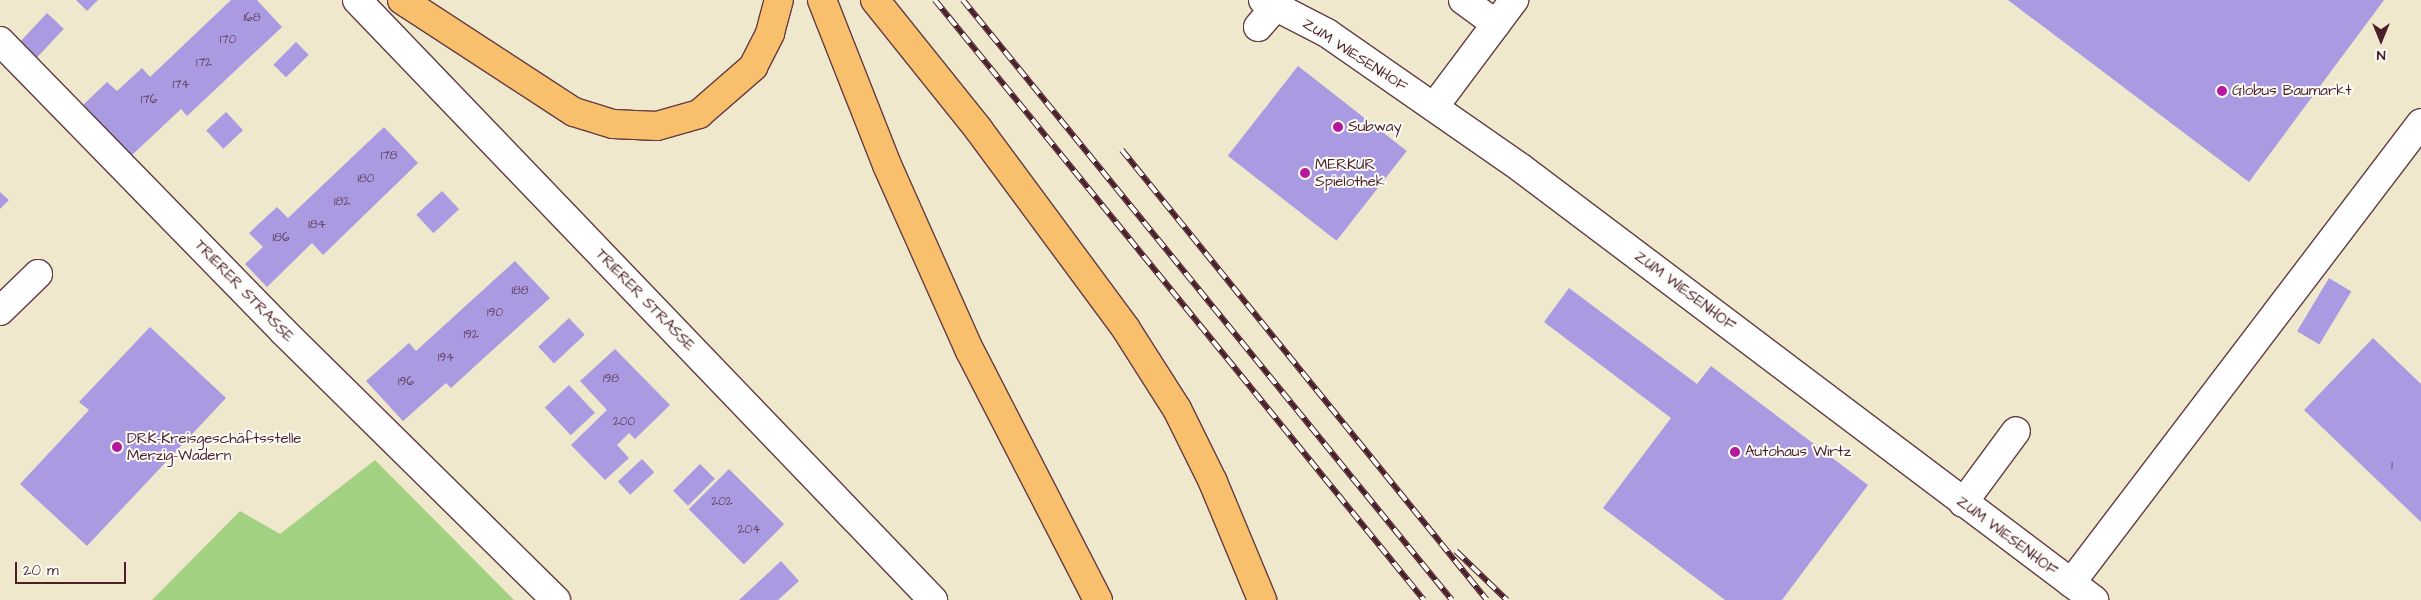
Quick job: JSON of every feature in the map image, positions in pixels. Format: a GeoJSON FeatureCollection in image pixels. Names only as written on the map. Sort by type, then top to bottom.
{"type":"FeatureCollection","features":[{"type":"Feature","properties":{"kind":"main road"},"geometry":{"type":"LineString","coordinates":[[402,0],[574,112],[613,124],[657,126],[699,114],[753,67],[770,33],[779,0]]}},
{"type":"Feature","properties":{"kind":"main road"},"geometry":{"type":"LineString","coordinates":[[875,0],[980,130],[1126,329],[1176,409],[1209,474],[1262,600]]}},
{"type":"Feature","properties":{"kind":"main road"},"geometry":{"type":"LineString","coordinates":[[826,10],[887,165],[970,351],[1098,600]]}},
{"type":"Feature","properties":{"kind":"street","name":"TRIERER STRASSE"},"geometry":{"type":"LineString","coordinates":[[357,0],[933,600]]}},
{"type":"Feature","properties":{"kind":"street"},"geometry":{"type":"LineString","coordinates":[[1463,0],[1496,24]]}},
{"type":"Feature","properties":{"kind":"street"},"geometry":{"type":"LineString","coordinates":[[1434,107],[1514,0]]}},
{"type":"Feature","properties":{"kind":"street"},"geometry":{"type":"LineString","coordinates":[[1258,27],[1270,3]]}},
{"type":"Feature","properties":{"kind":"street","name":"ZUM WIESENHOF"},"geometry":{"type":"LineString","coordinates":[[1270,3],[1327,33],[1529,174],[2094,600]]}},
{"type":"Feature","properties":{"kind":"street","name":"TRIERER STRASSE"},"geometry":{"type":"LineString","coordinates":[[0,41],[284,332],[556,600]]}},
{"type":"Feature","properties":{"kind":"street"},"geometry":{"type":"LineString","coordinates":[[2071,583],[2421,122]]}},
{"type":"Feature","properties":{"kind":"street"},"geometry":{"type":"LineString","coordinates":[[0,311],[38,274]]}},
{"type":"Feature","properties":{"kind":"street"},"geometry":{"type":"LineString","coordinates":[[1964,503],[2016,431]]}},
{"type":"Feature","properties":{"kind":"green space"},"geometry":{"type":"Polygon","coordinates":[[[375,460],[514,600],[152,600],[240,511],[280,534],[375,460]]]}},
{"type":"Feature","properties":{"kind":"building"},"geometry":{"type":"Polygon","coordinates":[[[76,0],[98,0],[87,11],[76,0]]]}},
{"type":"Feature","properties":{"kind":"building"},"geometry":{"type":"Polygon","coordinates":[[[231,0],[257,0],[282,27],[187,116],[181,109],[131,156],[83,105],[107,82],[117,91],[142,68],[150,77],[231,0]]]}},
{"type":"Feature","properties":{"kind":"building","name":"Globus Baumarkt"},"geometry":{"type":"Polygon","coordinates":[[[2008,0],[2384,0],[2249,182],[2008,0]]]}},
{"type":"Feature","properties":{"kind":"building"},"geometry":{"type":"Polygon","coordinates":[[[47,13],[64,29],[37,58],[20,42],[47,13]]]}},
{"type":"Feature","properties":{"kind":"building"},"geometry":{"type":"Polygon","coordinates":[[[296,42],[309,55],[286,77],[273,65],[296,42]]]}},
{"type":"Feature","properties":{"kind":"building"},"geometry":{"type":"Polygon","coordinates":[[[1298,66],[1407,151],[1337,241],[1228,156],[1298,66]]]}},
{"type":"Feature","properties":{"kind":"building"},"geometry":{"type":"Polygon","coordinates":[[[226,112],[243,130],[223,149],[206,130],[226,112]]]}},
{"type":"Feature","properties":{"kind":"building"},"geometry":{"type":"Polygon","coordinates":[[[384,127],[418,163],[323,255],[312,243],[267,287],[245,264],[263,247],[249,233],[277,207],[288,218],[384,127]]]}},
{"type":"Feature","properties":{"kind":"building"},"geometry":{"type":"Polygon","coordinates":[[[442,191],[459,209],[433,233],[416,215],[442,191]]]}},
{"type":"Feature","properties":{"kind":"building"},"geometry":{"type":"Polygon","coordinates":[[[0,192],[9,200],[0,209],[0,192]]]}},
{"type":"Feature","properties":{"kind":"building"},"geometry":{"type":"Polygon","coordinates":[[[515,261],[550,298],[451,388],[446,383],[403,421],[366,381],[409,343],[416,351],[515,261]]]}},
{"type":"Feature","properties":{"kind":"building"},"geometry":{"type":"Polygon","coordinates":[[[2329,278],[2351,291],[2319,345],[2297,331],[2329,278]]]}},
{"type":"Feature","properties":{"kind":"building","name":"Autohaus Wirtz"},"geometry":{"type":"Polygon","coordinates":[[[1569,288],[1697,384],[1711,366],[1868,485],[1782,600],[1725,600],[1603,508],[1671,418],[1544,322],[1569,288]]]}},
{"type":"Feature","properties":{"kind":"building"},"geometry":{"type":"Polygon","coordinates":[[[569,318],[585,335],[554,363],[538,347],[569,318]]]}},
{"type":"Feature","properties":{"kind":"building","name":"DRK-Kreisgeschäftsstelle Merzig-Wadern"},"geometry":{"type":"Polygon","coordinates":[[[150,327],[226,398],[87,546],[20,484],[89,410],[79,402],[150,327]]]}},
{"type":"Feature","properties":{"kind":"building"},"geometry":{"type":"Polygon","coordinates":[[[2373,338],[2421,384],[2421,522],[2304,410],[2373,338]]]}},
{"type":"Feature","properties":{"kind":"building"},"geometry":{"type":"Polygon","coordinates":[[[615,349],[670,405],[635,439],[629,433],[617,445],[629,458],[605,480],[571,445],[607,410],[580,381],[615,349]]]}},
{"type":"Feature","properties":{"kind":"building"},"geometry":{"type":"Polygon","coordinates":[[[569,385],[595,413],[571,435],[545,408],[569,385]]]}},
{"type":"Feature","properties":{"kind":"building"},"geometry":{"type":"Polygon","coordinates":[[[642,459],[654,472],[630,495],[618,482],[642,459]]]}},
{"type":"Feature","properties":{"kind":"building"},"geometry":{"type":"Polygon","coordinates":[[[700,464],[715,479],[688,506],[673,491],[700,464]]]}},
{"type":"Feature","properties":{"kind":"building"},"geometry":{"type":"Polygon","coordinates":[[[729,469],[784,524],[744,564],[689,509],[729,469]]]}},
{"type":"Feature","properties":{"kind":"building"},"geometry":{"type":"Polygon","coordinates":[[[781,561],[799,581],[778,600],[739,600],[781,561]]]}},
{"type":"Feature","properties":{"kind":"railway"},"geometry":{"type":"LineString","coordinates":[[935,0],[1424,600]]}},
{"type":"Feature","properties":{"kind":"railway"},"geometry":{"type":"LineString","coordinates":[[963,0],[1452,600]]}},
{"type":"Feature","properties":{"kind":"railway"},"geometry":{"type":"LineString","coordinates":[[1122,150],[1487,600]]}},
{"type":"Feature","properties":{"kind":"railway"},"geometry":{"type":"LineString","coordinates":[[1456,551],[1507,600]]}},
{"type":"Feature","properties":{"kind":"place","name":"Globus Baumarkt"},"geometry":{"type":"Point","coordinates":[2222,91]}},
{"type":"Feature","properties":{"kind":"place","name":"Subway"},"geometry":{"type":"Point","coordinates":[1338,127]}},
{"type":"Feature","properties":{"kind":"place","name":"MERKUR Spielothek"},"geometry":{"type":"Point","coordinates":[1305,173]}},
{"type":"Feature","properties":{"kind":"place","name":"DRK-Kreisgeschäftsstelle Merzig-Wadern"},"geometry":{"type":"Point","coordinates":[117,447]}},
{"type":"Feature","properties":{"kind":"place","name":"Autohaus Wirtz"},"geometry":{"type":"Point","coordinates":[1735,452]}}]}
